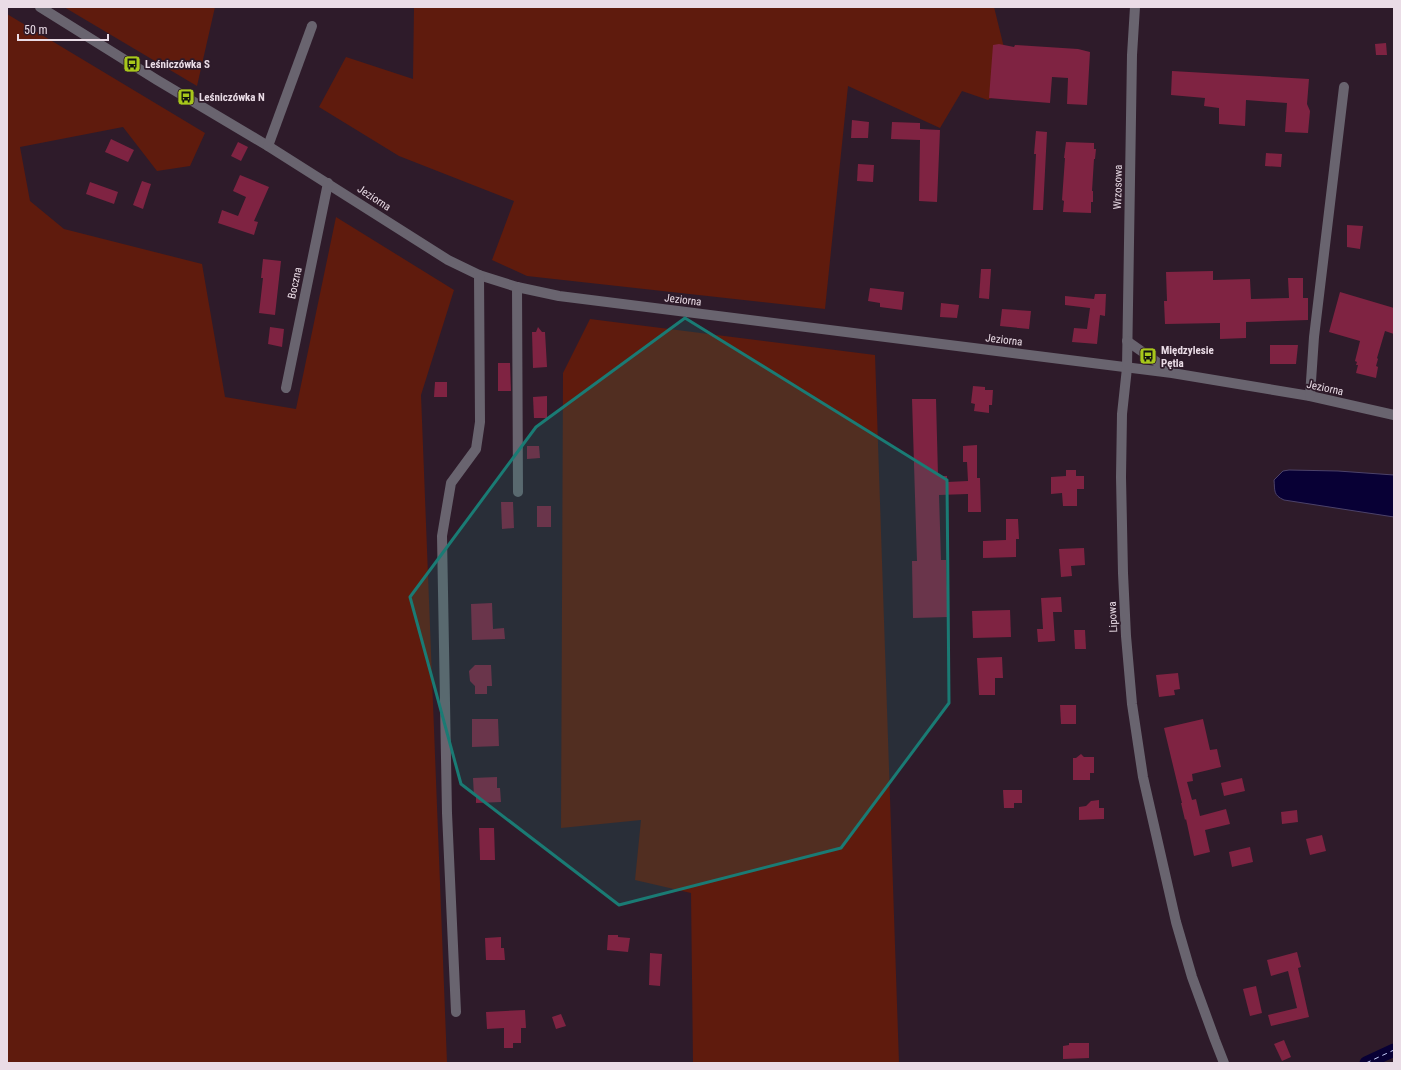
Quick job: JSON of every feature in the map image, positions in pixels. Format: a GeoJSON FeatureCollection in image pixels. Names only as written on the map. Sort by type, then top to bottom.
{"type":"FeatureCollection","features":[{"type":"Feature","properties":{"kind":"street","name":"Jeziorna"},"geometry":{"type":"LineString","coordinates":[[40,7],[157,80],[328,183],[448,260],[479,275],[517,287],[559,296],[1172,373],[1310,396],[1394,415]]}},
{"type":"Feature","properties":{"kind":"street","name":"Wrzosowa"},"geometry":{"type":"LineString","coordinates":[[1127,368],[1134,7]]}},
{"type":"Feature","properties":{"kind":"street"},"geometry":{"type":"LineString","coordinates":[[268,146],[312,26]]}},
{"type":"Feature","properties":{"kind":"street"},"geometry":{"type":"LineString","coordinates":[[1310,396],[1314,337],[1344,87]]}},
{"type":"Feature","properties":{"kind":"street","name":"Boczna"},"geometry":{"type":"LineString","coordinates":[[286,388],[328,183]]}},
{"type":"Feature","properties":{"kind":"street"},"geometry":{"type":"LineString","coordinates":[[456,1012],[447,813],[442,536],[452,483],[476,449],[480,422],[479,275]]}},
{"type":"Feature","properties":{"kind":"street"},"geometry":{"type":"LineString","coordinates":[[517,287],[518,492]]}},
{"type":"Feature","properties":{"kind":"street"},"geometry":{"type":"LineString","coordinates":[[1127,341],[1172,373]]}},
{"type":"Feature","properties":{"kind":"street","name":"Lipowa"},"geometry":{"type":"LineString","coordinates":[[1127,368],[1122,414],[1123,573],[1126,636],[1132,704],[1142,777],[1176,922],[1192,977],[1224,1063]]}},
{"type":"Feature","properties":{"kind":"highlighted area"},"geometry":{"type":"Polygon","coordinates":[[[685,318],[947,480],[949,703],[841,848],[619,905],[461,784],[410,597],[536,427],[685,318]]]}},
{"type":"Feature","properties":{"kind":"shaded area"},"geometry":{"type":"Polygon","coordinates":[[[64,7],[215,7],[197,86],[64,7]]]}},
{"type":"Feature","properties":{"kind":"shaded area"},"geometry":{"type":"Polygon","coordinates":[[[414,7],[994,7],[1013,84],[988,100],[962,91],[940,128],[848,86],[825,309],[527,276],[492,260],[514,201],[399,156],[319,107],[346,57],[413,79],[414,7]]]}},
{"type":"Feature","properties":{"kind":"shaded area"},"geometry":{"type":"Polygon","coordinates":[[[7,14],[205,133],[190,166],[157,171],[123,127],[20,147],[30,201],[64,229],[202,264],[225,397],[296,409],[336,217],[454,290],[421,395],[447,1063],[7,1063],[7,14]]]}},
{"type":"Feature","properties":{"kind":"shaded area"},"geometry":{"type":"Polygon","coordinates":[[[590,319],[875,355],[899,1063],[693,1063],[691,893],[635,880],[641,820],[561,828],[563,373],[590,319]]]}},
{"type":"Feature","properties":{"kind":"shaded area"},"geometry":{"type":"Polygon","coordinates":[[[1283,471],[1338,471],[1394,475],[1394,517],[1284,500],[1276,494],[1274,480],[1283,471]]]}},
{"type":"Feature","properties":{"kind":"building"},"geometry":{"type":"Polygon","coordinates":[[[1386,43],[1387,55],[1376,55],[1375,44],[1386,43]]]}},
{"type":"Feature","properties":{"kind":"building"},"geometry":{"type":"Polygon","coordinates":[[[999,44],[1014,47],[1015,45],[1078,49],[1090,52],[1087,105],[1067,104],[1068,78],[1052,77],[1050,103],[989,98],[993,45],[999,44]]]}},
{"type":"Feature","properties":{"kind":"building"},"geometry":{"type":"Polygon","coordinates":[[[1172,71],[1309,79],[1307,104],[1310,111],[1308,133],[1285,132],[1287,103],[1246,100],[1245,126],[1219,124],[1219,108],[1204,106],[1205,98],[1171,95],[1172,71]]]}},
{"type":"Feature","properties":{"kind":"building"},"geometry":{"type":"Polygon","coordinates":[[[852,120],[869,122],[868,138],[851,138],[852,120]]]}},
{"type":"Feature","properties":{"kind":"building"},"geometry":{"type":"Polygon","coordinates":[[[892,122],[920,123],[920,129],[940,130],[937,202],[919,201],[920,140],[891,139],[892,122]]]}},
{"type":"Feature","properties":{"kind":"building"},"geometry":{"type":"Polygon","coordinates":[[[1036,131],[1047,132],[1043,210],[1033,210],[1036,131]]]}},
{"type":"Feature","properties":{"kind":"building"},"geometry":{"type":"Polygon","coordinates":[[[111,139],[134,150],[128,162],[105,152],[111,139]]]}},
{"type":"Feature","properties":{"kind":"building"},"geometry":{"type":"Polygon","coordinates":[[[238,142],[248,147],[241,161],[231,156],[238,142]]]}},
{"type":"Feature","properties":{"kind":"building"},"geometry":{"type":"Polygon","coordinates":[[[1066,142],[1094,143],[1094,149],[1096,149],[1094,159],[1092,191],[1093,202],[1091,202],[1091,213],[1063,212],[1064,201],[1062,200],[1066,142]]]}},
{"type":"Feature","properties":{"kind":"building"},"geometry":{"type":"Polygon","coordinates":[[[1266,153],[1282,154],[1281,167],[1265,166],[1266,153]]]}},
{"type":"Feature","properties":{"kind":"building"},"geometry":{"type":"Polygon","coordinates":[[[858,164],[874,165],[873,182],[857,181],[858,164]]]}},
{"type":"Feature","properties":{"kind":"building"},"geometry":{"type":"Polygon","coordinates":[[[240,175],[269,187],[254,221],[258,222],[254,235],[218,223],[222,210],[238,216],[246,197],[233,191],[240,175]]]}},
{"type":"Feature","properties":{"kind":"building"},"geometry":{"type":"Polygon","coordinates":[[[142,181],[151,184],[143,209],[133,205],[142,181]]]}},
{"type":"Feature","properties":{"kind":"building"},"geometry":{"type":"Polygon","coordinates":[[[90,182],[118,192],[114,204],[86,194],[90,182]]]}},
{"type":"Feature","properties":{"kind":"building"},"geometry":{"type":"Polygon","coordinates":[[[1347,225],[1363,226],[1360,249],[1347,247],[1347,225]]]}},
{"type":"Feature","properties":{"kind":"building"},"geometry":{"type":"Polygon","coordinates":[[[263,259],[281,261],[275,315],[259,313],[263,278],[261,278],[263,259]]]}},
{"type":"Feature","properties":{"kind":"building"},"geometry":{"type":"Polygon","coordinates":[[[981,269],[991,269],[989,299],[979,298],[981,269]]]}},
{"type":"Feature","properties":{"kind":"building"},"geometry":{"type":"Polygon","coordinates":[[[1213,271],[1213,280],[1250,279],[1251,299],[1289,298],[1288,278],[1303,278],[1303,298],[1308,298],[1308,320],[1246,322],[1246,338],[1220,339],[1220,323],[1165,324],[1164,301],[1167,301],[1166,272],[1213,271]]]}},
{"type":"Feature","properties":{"kind":"building"},"geometry":{"type":"Polygon","coordinates":[[[870,288],[904,292],[902,310],[880,307],[880,303],[868,301],[870,288]]]}},
{"type":"Feature","properties":{"kind":"building"},"geometry":{"type":"Polygon","coordinates":[[[1340,292],[1394,308],[1394,334],[1385,331],[1377,358],[1376,366],[1378,367],[1376,378],[1356,373],[1358,365],[1356,365],[1357,362],[1355,361],[1360,341],[1329,332],[1340,292]]]}},
{"type":"Feature","properties":{"kind":"building"},"geometry":{"type":"Polygon","coordinates":[[[1095,294],[1106,294],[1105,316],[1100,315],[1097,344],[1072,342],[1074,328],[1087,329],[1090,308],[1065,305],[1065,296],[1094,299],[1095,294]]]}},
{"type":"Feature","properties":{"kind":"building"},"geometry":{"type":"Polygon","coordinates":[[[941,303],[959,305],[957,318],[940,317],[941,303]]]}},
{"type":"Feature","properties":{"kind":"building"},"geometry":{"type":"Polygon","coordinates":[[[1002,309],[1031,311],[1029,329],[1000,326],[1002,309]]]}},
{"type":"Feature","properties":{"kind":"building"},"geometry":{"type":"Polygon","coordinates":[[[270,327],[284,329],[282,347],[268,344],[270,327]]]}},
{"type":"Feature","properties":{"kind":"building"},"geometry":{"type":"Polygon","coordinates":[[[538,327],[542,332],[545,332],[547,367],[533,368],[532,332],[536,332],[538,327]]]}},
{"type":"Feature","properties":{"kind":"building"},"geometry":{"type":"Polygon","coordinates":[[[1270,345],[1298,345],[1296,364],[1270,364],[1270,345]]]}},
{"type":"Feature","properties":{"kind":"building"},"geometry":{"type":"Polygon","coordinates":[[[498,363],[510,363],[511,391],[498,391],[498,363]]]}},
{"type":"Feature","properties":{"kind":"building"},"geometry":{"type":"Polygon","coordinates":[[[435,382],[447,382],[447,397],[434,397],[435,382]]]}},
{"type":"Feature","properties":{"kind":"building"},"geometry":{"type":"Polygon","coordinates":[[[973,386],[985,387],[985,390],[993,390],[992,405],[989,405],[989,413],[974,411],[975,404],[971,403],[973,386]]]}},
{"type":"Feature","properties":{"kind":"building"},"geometry":{"type":"Polygon","coordinates":[[[547,396],[547,418],[534,418],[533,397],[547,396]]]}},
{"type":"Feature","properties":{"kind":"building"},"geometry":{"type":"Polygon","coordinates":[[[912,399],[936,399],[938,476],[947,476],[947,482],[968,481],[967,462],[963,462],[963,446],[977,445],[977,478],[980,478],[981,512],[968,512],[968,494],[939,495],[941,560],[946,560],[948,617],[913,618],[912,561],[917,561],[912,399]]]}},
{"type":"Feature","properties":{"kind":"building"},"geometry":{"type":"Polygon","coordinates":[[[527,446],[539,446],[540,458],[527,459],[527,446]]]}},
{"type":"Feature","properties":{"kind":"building"},"geometry":{"type":"Polygon","coordinates":[[[1066,470],[1076,470],[1076,476],[1084,476],[1084,489],[1077,489],[1077,506],[1063,506],[1062,493],[1051,494],[1051,477],[1066,476],[1066,470]]]}},
{"type":"Feature","properties":{"kind":"building"},"geometry":{"type":"Polygon","coordinates":[[[501,502],[513,502],[514,528],[502,529],[501,502]]]}},
{"type":"Feature","properties":{"kind":"building"},"geometry":{"type":"Polygon","coordinates":[[[537,506],[551,506],[551,527],[537,527],[537,506]]]}},
{"type":"Feature","properties":{"kind":"building"},"geometry":{"type":"Polygon","coordinates":[[[1006,519],[1018,519],[1019,539],[1016,539],[1016,557],[983,558],[983,541],[1006,540],[1006,519]]]}},
{"type":"Feature","properties":{"kind":"building"},"geometry":{"type":"Polygon","coordinates":[[[1084,548],[1085,565],[1071,566],[1072,576],[1061,577],[1059,549],[1084,548]]]}},
{"type":"Feature","properties":{"kind":"building"},"geometry":{"type":"Polygon","coordinates":[[[1061,597],[1062,612],[1053,612],[1055,641],[1038,642],[1037,629],[1043,629],[1041,598],[1061,597]]]}},
{"type":"Feature","properties":{"kind":"building"},"geometry":{"type":"Polygon","coordinates":[[[492,603],[493,629],[504,628],[505,639],[472,640],[471,604],[492,603]]]}},
{"type":"Feature","properties":{"kind":"building"},"geometry":{"type":"Polygon","coordinates":[[[1010,610],[1011,637],[973,638],[972,611],[1010,610]]]}},
{"type":"Feature","properties":{"kind":"building"},"geometry":{"type":"Polygon","coordinates":[[[1074,630],[1085,630],[1086,649],[1075,649],[1074,630]]]}},
{"type":"Feature","properties":{"kind":"building"},"geometry":{"type":"Polygon","coordinates":[[[1002,657],[1003,678],[995,678],[995,695],[979,695],[977,658],[1002,657]]]}},
{"type":"Feature","properties":{"kind":"building"},"geometry":{"type":"Polygon","coordinates":[[[475,665],[491,665],[492,686],[487,686],[487,694],[475,694],[475,686],[470,681],[469,671],[475,665]]]}},
{"type":"Feature","properties":{"kind":"building"},"geometry":{"type":"Polygon","coordinates":[[[1178,673],[1180,689],[1174,690],[1175,695],[1159,697],[1156,675],[1178,673]]]}},
{"type":"Feature","properties":{"kind":"building"},"geometry":{"type":"Polygon","coordinates":[[[1060,705],[1076,705],[1076,724],[1061,724],[1060,705]]]}},
{"type":"Feature","properties":{"kind":"building"},"geometry":{"type":"Polygon","coordinates":[[[472,719],[498,719],[499,746],[472,747],[472,719]]]}},
{"type":"Feature","properties":{"kind":"building"},"geometry":{"type":"Polygon","coordinates":[[[1203,719],[1210,750],[1217,749],[1221,767],[1192,774],[1193,781],[1187,782],[1192,800],[1196,799],[1200,816],[1226,809],[1230,824],[1205,830],[1210,852],[1194,856],[1164,728],[1203,719]]]}},
{"type":"Feature","properties":{"kind":"building"},"geometry":{"type":"Polygon","coordinates":[[[1081,754],[1084,757],[1094,757],[1094,773],[1090,773],[1090,780],[1073,780],[1073,758],[1076,758],[1081,754]]]}},
{"type":"Feature","properties":{"kind":"building"},"geometry":{"type":"Polygon","coordinates":[[[497,777],[497,788],[500,788],[501,802],[476,803],[473,778],[497,777]]]}},
{"type":"Feature","properties":{"kind":"building"},"geometry":{"type":"Polygon","coordinates":[[[1242,778],[1245,791],[1224,796],[1221,783],[1242,778]]]}},
{"type":"Feature","properties":{"kind":"building"},"geometry":{"type":"Polygon","coordinates":[[[1003,790],[1022,790],[1022,803],[1014,803],[1014,808],[1004,808],[1003,790]]]}},
{"type":"Feature","properties":{"kind":"building"},"geometry":{"type":"Polygon","coordinates":[[[1099,800],[1099,808],[1104,808],[1104,819],[1079,820],[1079,807],[1086,806],[1091,801],[1099,800]]]}},
{"type":"Feature","properties":{"kind":"building"},"geometry":{"type":"Polygon","coordinates":[[[1297,810],[1298,822],[1282,824],[1281,812],[1297,810]]]}},
{"type":"Feature","properties":{"kind":"building"},"geometry":{"type":"Polygon","coordinates":[[[479,828],[494,828],[495,860],[480,860],[479,828]]]}},
{"type":"Feature","properties":{"kind":"building"},"geometry":{"type":"Polygon","coordinates":[[[1322,835],[1326,851],[1310,855],[1306,839],[1322,835]]]}},
{"type":"Feature","properties":{"kind":"building"},"geometry":{"type":"Polygon","coordinates":[[[1250,847],[1253,862],[1232,867],[1229,852],[1250,847]]]}},
{"type":"Feature","properties":{"kind":"building"},"geometry":{"type":"Polygon","coordinates":[[[608,935],[618,935],[618,937],[630,938],[628,952],[607,950],[608,935]]]}},
{"type":"Feature","properties":{"kind":"building"},"geometry":{"type":"Polygon","coordinates":[[[501,937],[501,948],[504,948],[505,960],[486,960],[485,938],[501,937]]]}},
{"type":"Feature","properties":{"kind":"building"},"geometry":{"type":"Polygon","coordinates":[[[1297,952],[1301,967],[1298,968],[1309,1017],[1271,1026],[1268,1015],[1297,1008],[1288,971],[1271,976],[1267,960],[1297,952]]]}},
{"type":"Feature","properties":{"kind":"building"},"geometry":{"type":"Polygon","coordinates":[[[650,953],[662,954],[660,986],[649,985],[650,953]]]}},
{"type":"Feature","properties":{"kind":"building"},"geometry":{"type":"Polygon","coordinates":[[[1256,986],[1262,1013],[1250,1016],[1243,989],[1256,986]]]}},
{"type":"Feature","properties":{"kind":"building"},"geometry":{"type":"Polygon","coordinates":[[[525,1010],[526,1028],[521,1028],[521,1043],[513,1043],[513,1048],[504,1048],[504,1028],[487,1029],[486,1012],[525,1010]]]}},
{"type":"Feature","properties":{"kind":"building"},"geometry":{"type":"Polygon","coordinates":[[[561,1014],[566,1026],[556,1029],[552,1017],[561,1014]]]}},
{"type":"Feature","properties":{"kind":"building"},"geometry":{"type":"Polygon","coordinates":[[[1284,1040],[1291,1057],[1282,1061],[1274,1044],[1284,1040]]]}},
{"type":"Feature","properties":{"kind":"building"},"geometry":{"type":"Polygon","coordinates":[[[1069,1043],[1089,1043],[1089,1058],[1063,1059],[1063,1046],[1069,1045],[1069,1043]]]}},
{"type":"Feature","properties":{"kind":"waterway"},"geometry":{"type":"LineString","coordinates":[[1366,1063],[1394,1050]]}},
{"type":"Feature","properties":{"kind":"ferry route"},"geometry":{"type":"LineString","coordinates":[[1366,1063],[1394,1050]]}},
{"type":"Feature","properties":{"kind":"place","name":"Leśniczówka S"},"geometry":{"type":"Point","coordinates":[132,64]}},
{"type":"Feature","properties":{"kind":"place","name":"Leśniczówka N"},"geometry":{"type":"Point","coordinates":[186,97]}},
{"type":"Feature","properties":{"kind":"place","name":"Międzylesie Pętla"},"geometry":{"type":"Point","coordinates":[1148,356]}}]}
